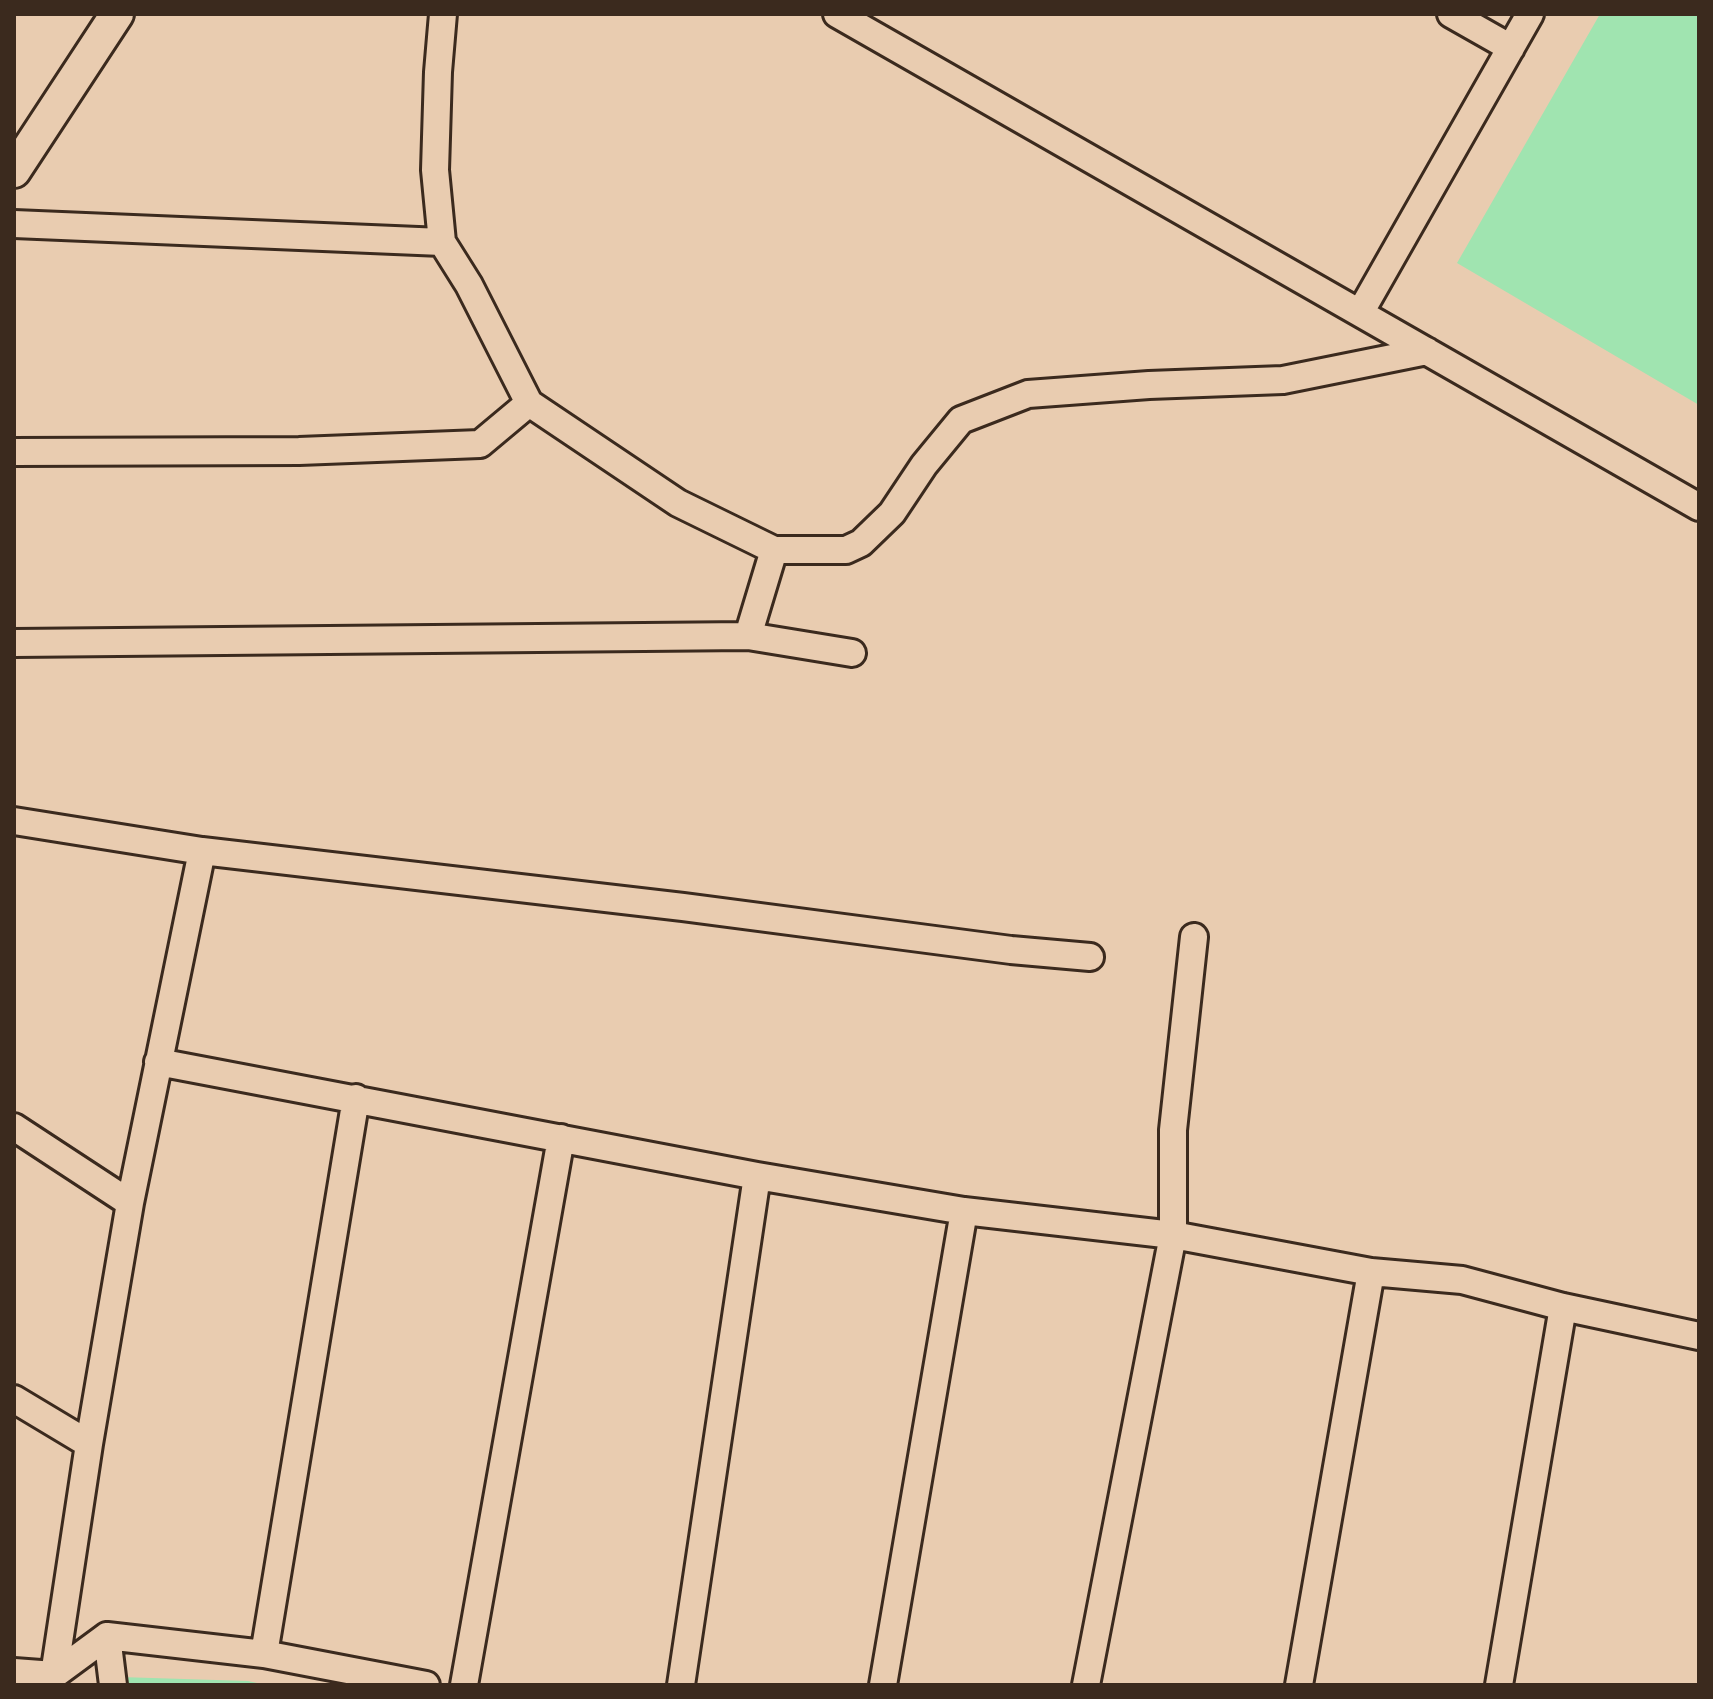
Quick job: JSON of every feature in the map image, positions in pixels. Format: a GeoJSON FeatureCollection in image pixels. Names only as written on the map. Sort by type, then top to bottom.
{"type":"FeatureCollection","features":[{"type":"Feature","properties":{"kind":"street"},"geometry":{"type":"LineString","coordinates":[[14,171],[117,14]]}},
{"type":"Feature","properties":{"kind":"street"},"geometry":{"type":"LineString","coordinates":[[443,14],[435,170],[442,242],[469,285],[529,403],[678,503],[774,550],[846,550],[861,543],[892,513],[924,465],[961,420],[1028,394],[1283,380],[1427,351]]}},
{"type":"Feature","properties":{"kind":"street"},"geometry":{"type":"LineString","coordinates":[[837,14],[1699,507]]}},
{"type":"Feature","properties":{"kind":"street"},"geometry":{"type":"LineString","coordinates":[[1451,14],[1511,48]]}},
{"type":"Feature","properties":{"kind":"street"},"geometry":{"type":"LineString","coordinates":[[1360,313],[1530,14]]}},
{"type":"Feature","properties":{"kind":"street"},"geometry":{"type":"LineString","coordinates":[[14,224],[442,242]]}},
{"type":"Feature","properties":{"kind":"street"},"geometry":{"type":"LineString","coordinates":[[14,452],[299,451],[480,444],[529,403]]}},
{"type":"Feature","properties":{"kind":"street"},"geometry":{"type":"LineString","coordinates":[[748,636],[774,550]]}},
{"type":"Feature","properties":{"kind":"street"},"geometry":{"type":"LineString","coordinates":[[14,643],[748,636],[852,653]]}},
{"type":"Feature","properties":{"kind":"street"},"geometry":{"type":"LineString","coordinates":[[14,821],[202,851],[683,907],[1011,950],[1090,957]]}},
{"type":"Feature","properties":{"kind":"street"},"geometry":{"type":"LineString","coordinates":[[54,1675],[130,1203],[202,851]]}},
{"type":"Feature","properties":{"kind":"street"},"geometry":{"type":"LineString","coordinates":[[1086,1685],[1173,1235],[1173,1130],[1194,937]]}},
{"type":"Feature","properties":{"kind":"street"},"geometry":{"type":"LineString","coordinates":[[158,1062],[757,1176],[964,1211],[1173,1235],[1371,1272],[1462,1280],[1563,1307],[1699,1336]]}},
{"type":"Feature","properties":{"kind":"street"},"geometry":{"type":"LineString","coordinates":[[264,1654],[356,1098]]}},
{"type":"Feature","properties":{"kind":"street"},"geometry":{"type":"LineString","coordinates":[[14,1127],[130,1203]]}},
{"type":"Feature","properties":{"kind":"street"},"geometry":{"type":"LineString","coordinates":[[464,1685],[561,1138]]}},
{"type":"Feature","properties":{"kind":"street"},"geometry":{"type":"LineString","coordinates":[[681,1685],[757,1176]]}},
{"type":"Feature","properties":{"kind":"street"},"geometry":{"type":"LineString","coordinates":[[883,1685],[964,1211]]}},
{"type":"Feature","properties":{"kind":"street"},"geometry":{"type":"LineString","coordinates":[[1299,1685],[1371,1272]]}},
{"type":"Feature","properties":{"kind":"street"},"geometry":{"type":"LineString","coordinates":[[1499,1685],[1563,1307]]}},
{"type":"Feature","properties":{"kind":"street"},"geometry":{"type":"LineString","coordinates":[[14,1399],[89,1444]]}},
{"type":"Feature","properties":{"kind":"street"},"geometry":{"type":"LineString","coordinates":[[107,1636],[113,1685]]}},
{"type":"Feature","properties":{"kind":"street"},"geometry":{"type":"LineString","coordinates":[[14,1672],[54,1675],[107,1636],[264,1654],[426,1685]]}},
{"type":"Feature","properties":{"kind":"green space"},"geometry":{"type":"Polygon","coordinates":[[[1600,14],[1699,14],[1699,405],[1457,263],[1600,14]]]}},
{"type":"Feature","properties":{"kind":"green space"},"geometry":{"type":"Polygon","coordinates":[[[120,1677],[248,1681],[266,1685],[122,1685],[120,1677]]]}}]}
